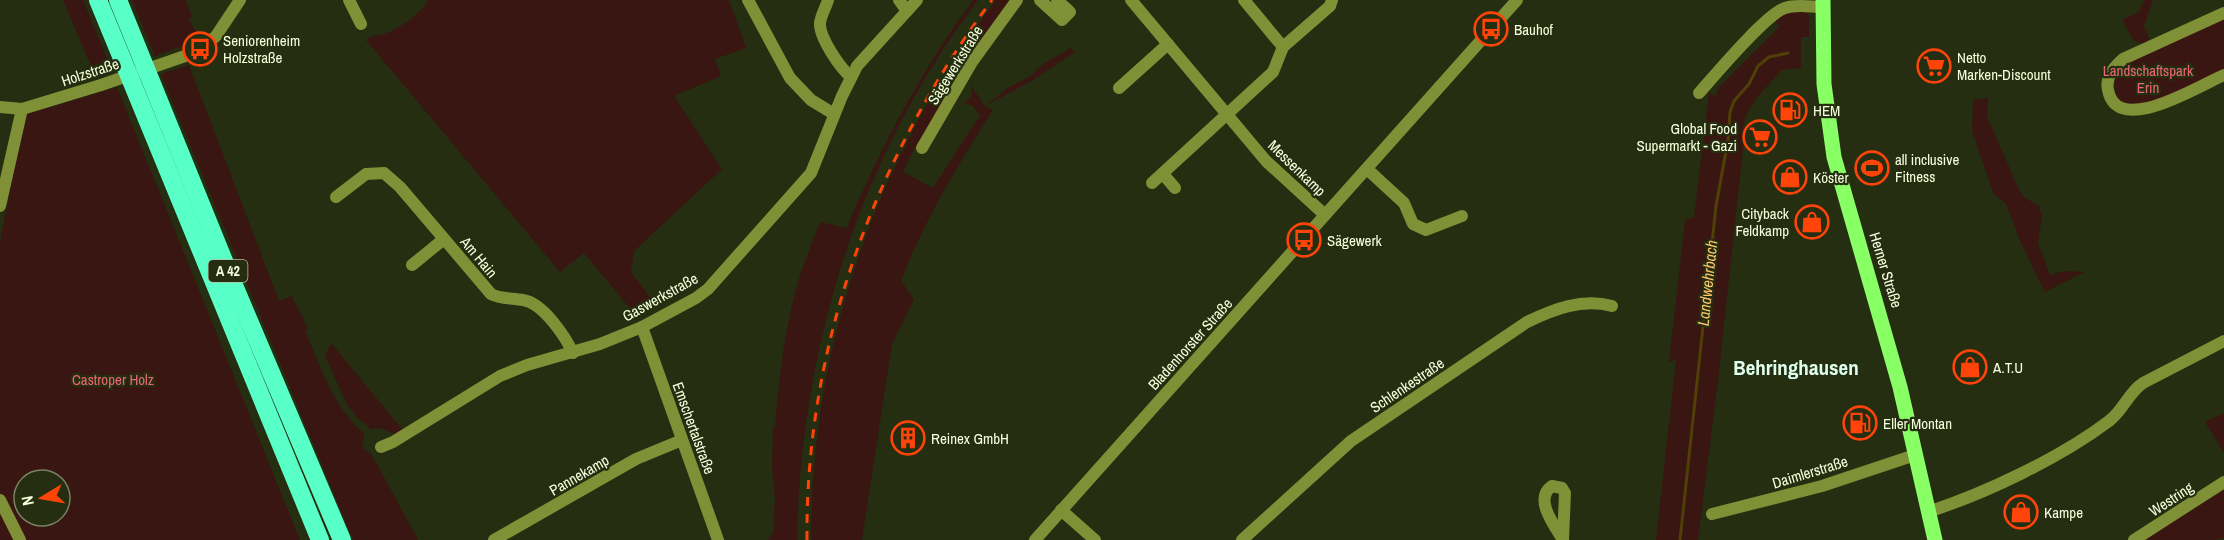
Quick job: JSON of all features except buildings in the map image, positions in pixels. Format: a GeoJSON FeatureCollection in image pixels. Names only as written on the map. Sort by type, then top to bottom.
{"type":"FeatureCollection","features":[{"type":"Feature","properties":{"kind":"highway","name":"A 42"},"geometry":{"type":"LineString","coordinates":[[98,0],[320,540]]}},
{"type":"Feature","properties":{"kind":"highway","name":"A 42"},"geometry":{"type":"LineString","coordinates":[[118,0],[216,242],[342,540]]}},
{"type":"Feature","properties":{"kind":"main road","name":"Herner Straße"},"geometry":{"type":"LineString","coordinates":[[1823,4],[1824,84],[1834,157],[1882,318],[1935,540]]}},
{"type":"Feature","properties":{"kind":"street","name":"Holzstraße"},"geometry":{"type":"LineString","coordinates":[[22,109],[101,85],[203,47],[216,36],[240,0]]}},
{"type":"Feature","properties":{"kind":"street"},"geometry":{"type":"LineString","coordinates":[[349,0],[361,24]]}},
{"type":"Feature","properties":{"kind":"street"},"geometry":{"type":"LineString","coordinates":[[748,0],[790,78],[811,100],[834,114]]}},
{"type":"Feature","properties":{"kind":"street"},"geometry":{"type":"LineString","coordinates":[[828,0],[821,20],[821,29],[838,64],[850,77]]}},
{"type":"Feature","properties":{"kind":"street"},"geometry":{"type":"LineString","coordinates":[[899,0],[907,11]]}},
{"type":"Feature","properties":{"kind":"street","name":"Gaswerkstraße"},"geometry":{"type":"LineString","coordinates":[[381,447],[393,442],[500,376],[527,365],[573,353],[642,327],[708,290],[811,173],[850,77],[862,58],[917,0]]}},
{"type":"Feature","properties":{"kind":"street","name":"Sägewerkstraße"},"geometry":{"type":"LineString","coordinates":[[922,148],[972,62],[1017,0]]}},
{"type":"Feature","properties":{"kind":"street"},"geometry":{"type":"LineString","coordinates":[[1040,0],[1062,21],[1070,12],[1057,0]]}},
{"type":"Feature","properties":{"kind":"street","name":"Messenkamp"},"geometry":{"type":"LineString","coordinates":[[1131,0],[1266,161],[1326,215]]}},
{"type":"Feature","properties":{"kind":"street"},"geometry":{"type":"LineString","coordinates":[[1244,0],[1284,47]]}},
{"type":"Feature","properties":{"kind":"street"},"geometry":{"type":"LineString","coordinates":[[1152,183],[1273,72],[1284,47],[1330,6],[1332,0]]}},
{"type":"Feature","properties":{"kind":"street","name":"Bladenhorster Straße"},"geometry":{"type":"LineString","coordinates":[[1035,540],[1517,0]]}},
{"type":"Feature","properties":{"kind":"street","name":"Herner Straße"},"geometry":{"type":"LineString","coordinates":[[1699,93],[1742,46],[1780,10],[1788,7],[1823,4]]}},
{"type":"Feature","properties":{"kind":"street"},"geometry":{"type":"LineString","coordinates":[[2224,13],[2124,59],[2116,65],[2109,76],[2108,92],[2117,106],[2129,111],[2137,111],[2154,107],[2224,75]]}},
{"type":"Feature","properties":{"kind":"street"},"geometry":{"type":"LineString","coordinates":[[1119,88],[1168,44]]}},
{"type":"Feature","properties":{"kind":"street"},"geometry":{"type":"LineString","coordinates":[[0,107],[22,109],[0,206]]}},
{"type":"Feature","properties":{"kind":"street"},"geometry":{"type":"LineString","coordinates":[[1367,169],[1404,203],[1413,224],[1426,230],[1462,216]]}},
{"type":"Feature","properties":{"kind":"street","name":"Am Hain"},"geometry":{"type":"LineString","coordinates":[[336,197],[366,174],[384,172],[400,187],[491,294],[526,300],[540,308],[568,342],[573,353]]}},
{"type":"Feature","properties":{"kind":"street"},"geometry":{"type":"LineString","coordinates":[[1163,174],[1175,188]]}},
{"type":"Feature","properties":{"kind":"street","name":"Am Hain"},"geometry":{"type":"LineString","coordinates":[[412,265],[444,239]]}},
{"type":"Feature","properties":{"kind":"street","name":"Schlenkestraße"},"geometry":{"type":"LineString","coordinates":[[1242,540],[1351,441],[1527,322],[1551,310],[1572,305],[1596,302],[1612,306]]}},
{"type":"Feature","properties":{"kind":"street","name":"Emschertalstraße"},"geometry":{"type":"LineString","coordinates":[[642,327],[718,540]]}},
{"type":"Feature","properties":{"kind":"street"},"geometry":{"type":"LineString","coordinates":[[1928,512],[2036,466],[2110,420],[2132,392],[2143,383],[2224,341]]}},
{"type":"Feature","properties":{"kind":"street","name":"Pannekamp"},"geometry":{"type":"LineString","coordinates":[[494,540],[636,459],[682,440]]}},
{"type":"Feature","properties":{"kind":"street","name":"Daimlerstraße"},"geometry":{"type":"LineString","coordinates":[[1712,514],[1822,486],[1915,455]]}},
{"type":"Feature","properties":{"kind":"street","name":"Westring"},"geometry":{"type":"LineString","coordinates":[[2134,540],[2224,482]]}},
{"type":"Feature","properties":{"kind":"street"},"geometry":{"type":"LineString","coordinates":[[0,500],[20,540]]}},
{"type":"Feature","properties":{"kind":"street"},"geometry":{"type":"LineString","coordinates":[[1061,510],[1095,540]]}},
{"type":"Feature","properties":{"kind":"green space"},"geometry":{"type":"Polygon","coordinates":[[[63,0],[83,0],[112,70],[95,76],[63,0]]]}},
{"type":"Feature","properties":{"kind":"green space"},"geometry":{"type":"Polygon","coordinates":[[[132,0],[186,0],[192,17],[189,20],[202,37],[155,56],[132,0]]]}},
{"type":"Feature","properties":{"kind":"green space"},"geometry":{"type":"Polygon","coordinates":[[[428,0],[729,0],[746,48],[715,59],[721,76],[674,96],[722,169],[634,251],[631,272],[656,305],[634,317],[629,307],[584,253],[560,272],[366,40],[406,23],[421,10],[428,0]]]}},
{"type":"Feature","properties":{"kind":"green space"},"geometry":{"type":"Polygon","coordinates":[[[973,0],[978,0],[937,60],[900,123],[870,188],[845,255],[825,325],[810,395],[801,467],[797,540],[768,540],[773,532],[775,499],[772,470],[773,428],[782,361],[794,297],[809,249],[820,222],[847,228],[863,190],[904,109],[930,64],[973,0]]]}},
{"type":"Feature","properties":{"kind":"green space"},"geometry":{"type":"Polygon","coordinates":[[[996,0],[1012,0],[917,148],[915,147],[903,172],[933,188],[980,115],[973,106],[964,103],[972,96],[971,86],[985,106],[993,110],[931,215],[901,281],[914,299],[892,344],[862,540],[811,540],[814,467],[823,395],[838,324],[859,255],[886,187],[917,122],[954,60],[996,0]]]}},
{"type":"Feature","properties":{"kind":"green space","name":"Landschaftspark Erin"},"geometry":{"type":"Polygon","coordinates":[[[2144,0],[2153,0],[2144,26],[2151,43],[2145,44],[2132,38],[2123,19],[2139,12],[2144,0]]]}},
{"type":"Feature","properties":{"kind":"green space"},"geometry":{"type":"Polygon","coordinates":[[[1801,11],[1809,14],[1809,37],[1801,37],[1801,68],[1782,70],[1752,105],[1743,125],[1743,148],[1718,381],[1698,540],[1656,540],[1676,360],[1669,362],[1685,220],[1694,217],[1709,93],[1716,96],[1718,88],[1779,27],[1775,21],[1778,18],[1787,13],[1801,11]]]}},
{"type":"Feature","properties":{"kind":"green space","name":"Landschaftspark Erin"},"geometry":{"type":"Polygon","coordinates":[[[2224,17],[2224,71],[2157,102],[2137,107],[2119,101],[2115,91],[2115,82],[2123,65],[2224,17]]]}},
{"type":"Feature","properties":{"kind":"green space"},"geometry":{"type":"Polygon","coordinates":[[[1071,48],[1075,52],[1033,80],[985,106],[1009,87],[1029,77],[1045,63],[1071,48]]]}},
{"type":"Feature","properties":{"kind":"green space"},"geometry":{"type":"Polygon","coordinates":[[[189,65],[279,301],[292,296],[308,329],[305,331],[329,386],[344,412],[365,434],[362,442],[364,449],[373,456],[373,460],[418,540],[353,540],[161,74],[189,65]]]}},
{"type":"Feature","properties":{"kind":"green space","name":"Castroper Holz"},"geometry":{"type":"Polygon","coordinates":[[[117,87],[300,540],[0,540],[0,241],[25,115],[117,87]]]}},
{"type":"Feature","properties":{"kind":"green space"},"geometry":{"type":"Polygon","coordinates":[[[1988,98],[1987,116],[2019,190],[2025,198],[2039,206],[2042,216],[2038,243],[2050,275],[2064,271],[2085,272],[2045,292],[2020,241],[2006,204],[1993,193],[1972,131],[1973,100],[1988,98]]]}},
{"type":"Feature","properties":{"kind":"green space"},"geometry":{"type":"Polygon","coordinates":[[[331,343],[403,431],[394,434],[380,428],[371,429],[358,418],[346,403],[325,355],[331,343]]]}},
{"type":"Feature","properties":{"kind":"green space"},"geometry":{"type":"Polygon","coordinates":[[[2224,413],[2224,453],[2205,422],[2224,413]]]}},
{"type":"Feature","properties":{"kind":"green space"},"geometry":{"type":"Polygon","coordinates":[[[2224,490],[2224,538],[2141,540],[2224,490]]]}},
{"type":"Feature","properties":{"kind":"waterway","name":"Landwehrbach"},"geometry":{"type":"LineString","coordinates":[[1680,540],[1716,206],[1728,140],[1730,112],[1734,101],[1749,84],[1758,66],[1769,57],[1788,53]]}},
{"type":"Feature","properties":{"kind":"railway"},"geometry":{"type":"LineString","coordinates":[[807,540],[810,467],[819,395],[834,324],[855,255],[882,188],[914,122],[951,60],[992,0]]}},
{"type":"Feature","properties":{"kind":"place","name":"Bauhof"},"geometry":{"type":"Point","coordinates":[1491,29]}},
{"type":"Feature","properties":{"kind":"place","name":"Seniorenheim Holzstraße"},"geometry":{"type":"Point","coordinates":[200,49]}},
{"type":"Feature","properties":{"kind":"place","name":"Netto Marken-Discount"},"geometry":{"type":"Point","coordinates":[1934,66]}},
{"type":"Feature","properties":{"kind":"place","name":"HEM"},"geometry":{"type":"Point","coordinates":[1790,110]}},
{"type":"Feature","properties":{"kind":"place","name":"Global Food Supermarkt - Gazi"},"geometry":{"type":"Point","coordinates":[1760,137]}},
{"type":"Feature","properties":{"kind":"place","name":"all inclusive Fitness"},"geometry":{"type":"Point","coordinates":[1872,168]}},
{"type":"Feature","properties":{"kind":"place","name":"Köster"},"geometry":{"type":"Point","coordinates":[1790,177]}},
{"type":"Feature","properties":{"kind":"place","name":"Cityback Feldkamp"},"geometry":{"type":"Point","coordinates":[1812,222]}},
{"type":"Feature","properties":{"kind":"place","name":"Sägewerk"},"geometry":{"type":"Point","coordinates":[1304,240]}},
{"type":"Feature","properties":{"kind":"place","name":"A.T.U"},"geometry":{"type":"Point","coordinates":[1970,367]}},
{"type":"Feature","properties":{"kind":"place","name":"Eller Montan"},"geometry":{"type":"Point","coordinates":[1860,423]}},
{"type":"Feature","properties":{"kind":"place","name":"Reinex GmbH"},"geometry":{"type":"Point","coordinates":[908,438]}},
{"type":"Feature","properties":{"kind":"place","name":"Kampe"},"geometry":{"type":"Point","coordinates":[2021,512]}},
{"type":"Feature","properties":{"kind":"district","name":"Behringhausen"},"geometry":{"type":"Point","coordinates":[1796,367]}}]}
